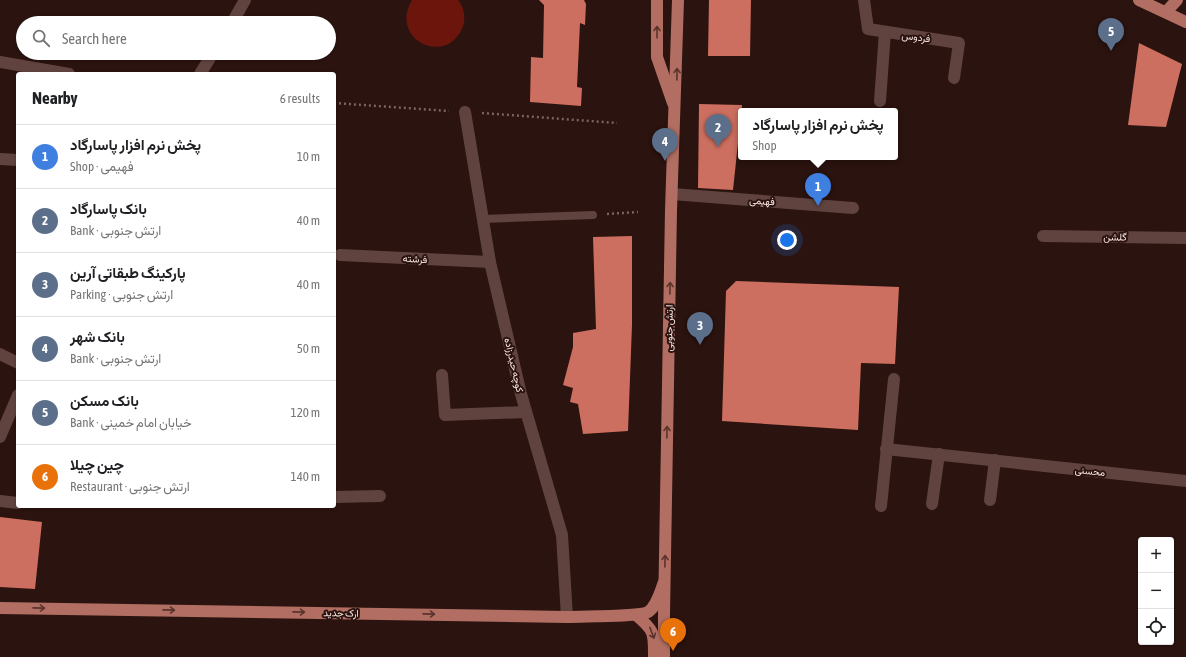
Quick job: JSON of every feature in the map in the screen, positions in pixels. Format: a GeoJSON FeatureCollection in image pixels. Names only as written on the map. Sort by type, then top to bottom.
{"type":"FeatureCollection","features":[{"type":"Feature","properties":{"kind":"main road"},"geometry":{"type":"LineString","coordinates":[[658,0],[657,57],[676,110]]}},
{"type":"Feature","properties":{"kind":"main road","name":"ارتش جنوبی"},"geometry":{"type":"LineString","coordinates":[[664,657],[664,582],[672,194],[676,110],[678,0]]}},
{"type":"Feature","properties":{"kind":"main road"},"geometry":{"type":"LineString","coordinates":[[1139,0],[1186,22]]}},
{"type":"Feature","properties":{"kind":"main road"},"geometry":{"type":"LineString","coordinates":[[1166,12],[1177,0]]}},
{"type":"Feature","properties":{"kind":"main road","name":"ارک جدید"},"geometry":{"type":"LineString","coordinates":[[0,608],[567,616],[636,615],[648,612],[656,602],[664,582]]}},
{"type":"Feature","properties":{"kind":"main road"},"geometry":{"type":"LineString","coordinates":[[636,615],[652,630],[654,638],[654,657]]}},
{"type":"Feature","properties":{"kind":"street"},"geometry":{"type":"LineString","coordinates":[[236,16],[245,0]]}},
{"type":"Feature","properties":{"kind":"street","name":"فردوس"},"geometry":{"type":"LineString","coordinates":[[864,0],[868,30],[959,43],[954,78]]}},
{"type":"Feature","properties":{"kind":"street"},"geometry":{"type":"LineString","coordinates":[[880,101],[885,32]]}},
{"type":"Feature","properties":{"kind":"street"},"geometry":{"type":"LineString","coordinates":[[201,72],[209,60]]}},
{"type":"Feature","properties":{"kind":"street"},"geometry":{"type":"LineString","coordinates":[[0,62],[58,72]]}},
{"type":"Feature","properties":{"kind":"street","name":"کوچه حیدرزاده"},"geometry":{"type":"LineString","coordinates":[[465,112],[490,262],[526,412],[562,535],[567,616]]}},
{"type":"Feature","properties":{"kind":"street"},"geometry":{"type":"LineString","coordinates":[[0,159],[16,160]]}},
{"type":"Feature","properties":{"kind":"street","name":"فهیمی"},"geometry":{"type":"LineString","coordinates":[[672,194],[853,208]]}},
{"type":"Feature","properties":{"kind":"street","name":"گلشن"},"geometry":{"type":"LineString","coordinates":[[1043,236],[1186,238]]}},
{"type":"Feature","properties":{"kind":"street","name":"فرشته"},"geometry":{"type":"LineString","coordinates":[[340,255],[490,262]]}},
{"type":"Feature","properties":{"kind":"street"},"geometry":{"type":"LineString","coordinates":[[0,354],[16,362]]}},
{"type":"Feature","properties":{"kind":"street"},"geometry":{"type":"LineString","coordinates":[[442,375],[445,415],[526,412]]}},
{"type":"Feature","properties":{"kind":"street"},"geometry":{"type":"LineString","coordinates":[[881,506],[894,379]]}},
{"type":"Feature","properties":{"kind":"street"},"geometry":{"type":"LineString","coordinates":[[0,437],[16,400]]}},
{"type":"Feature","properties":{"kind":"street","name":"محسنی"},"geometry":{"type":"LineString","coordinates":[[886,449],[1186,481]]}},
{"type":"Feature","properties":{"kind":"street"},"geometry":{"type":"LineString","coordinates":[[932,504],[939,454]]}},
{"type":"Feature","properties":{"kind":"street"},"geometry":{"type":"LineString","coordinates":[[990,500],[995,460]]}},
{"type":"Feature","properties":{"kind":"street"},"geometry":{"type":"LineString","coordinates":[[336,497],[380,496]]}},
{"type":"Feature","properties":{"kind":"street"},"geometry":{"type":"LineString","coordinates":[[0,501],[16,503]]}},
{"type":"Feature","properties":{"kind":"lane"},"geometry":{"type":"LineString","coordinates":[[483,219],[593,215]]}},
{"type":"Feature","properties":{"kind":"path"},"geometry":{"type":"LineString","coordinates":[[593,215],[638,212]]}},
{"type":"Feature","properties":{"kind":"shaded area"},"geometry":{"type":"Polygon","coordinates":[[[412,0],[458,0],[463,9],[464,20],[463,26],[456,39],[445,45],[434,47],[423,44],[414,37],[408,27],[407,14],[412,0]]]}},
{"type":"Feature","properties":{"kind":"building"},"geometry":{"type":"Polygon","coordinates":[[[539,0],[584,0],[586,4],[585,25],[580,23],[577,87],[582,88],[581,106],[530,102],[531,57],[543,58],[544,5],[539,0]]]}},
{"type":"Feature","properties":{"kind":"building"},"geometry":{"type":"Polygon","coordinates":[[[709,0],[751,0],[750,56],[708,56],[709,0]]]}},
{"type":"Feature","properties":{"kind":"building"},"geometry":{"type":"Polygon","coordinates":[[[1139,43],[1182,64],[1166,127],[1128,125],[1139,43]]]}},
{"type":"Feature","properties":{"kind":"building"},"geometry":{"type":"Polygon","coordinates":[[[699,104],[742,105],[742,108],[738,108],[738,143],[733,190],[698,188],[699,104]]]}},
{"type":"Feature","properties":{"kind":"building"},"geometry":{"type":"Polygon","coordinates":[[[632,236],[632,325],[628,431],[583,434],[578,404],[570,402],[573,388],[563,385],[573,347],[573,333],[596,329],[593,237],[632,236]]]}},
{"type":"Feature","properties":{"kind":"building"},"geometry":{"type":"Polygon","coordinates":[[[736,281],[899,287],[895,364],[861,363],[858,430],[722,421],[726,291],[736,281]]]}},
{"type":"Feature","properties":{"kind":"building"},"geometry":{"type":"Polygon","coordinates":[[[0,517],[42,522],[35,589],[0,587],[0,517]]]}},
{"type":"Feature","properties":{"kind":"place","name":"بانک مسکن"},"geometry":{"type":"Point","coordinates":[1111,51]}},
{"type":"Feature","properties":{"kind":"place","name":"بانک پاسارگاد"},"geometry":{"type":"Point","coordinates":[718,147]}},
{"type":"Feature","properties":{"kind":"place","name":"بانک شهر"},"geometry":{"type":"Point","coordinates":[665,161]}},
{"type":"Feature","properties":{"kind":"place","name":"پخش نرم افزار پاسارگاد"},"geometry":{"type":"Point","coordinates":[818,206]}},
{"type":"Feature","properties":{"kind":"place","name":"پارکینگ طبقاتی آرین"},"geometry":{"type":"Point","coordinates":[700,345]}},
{"type":"Feature","properties":{"kind":"place","name":"چین چیلا"},"geometry":{"type":"Point","coordinates":[673,651]}}]}
